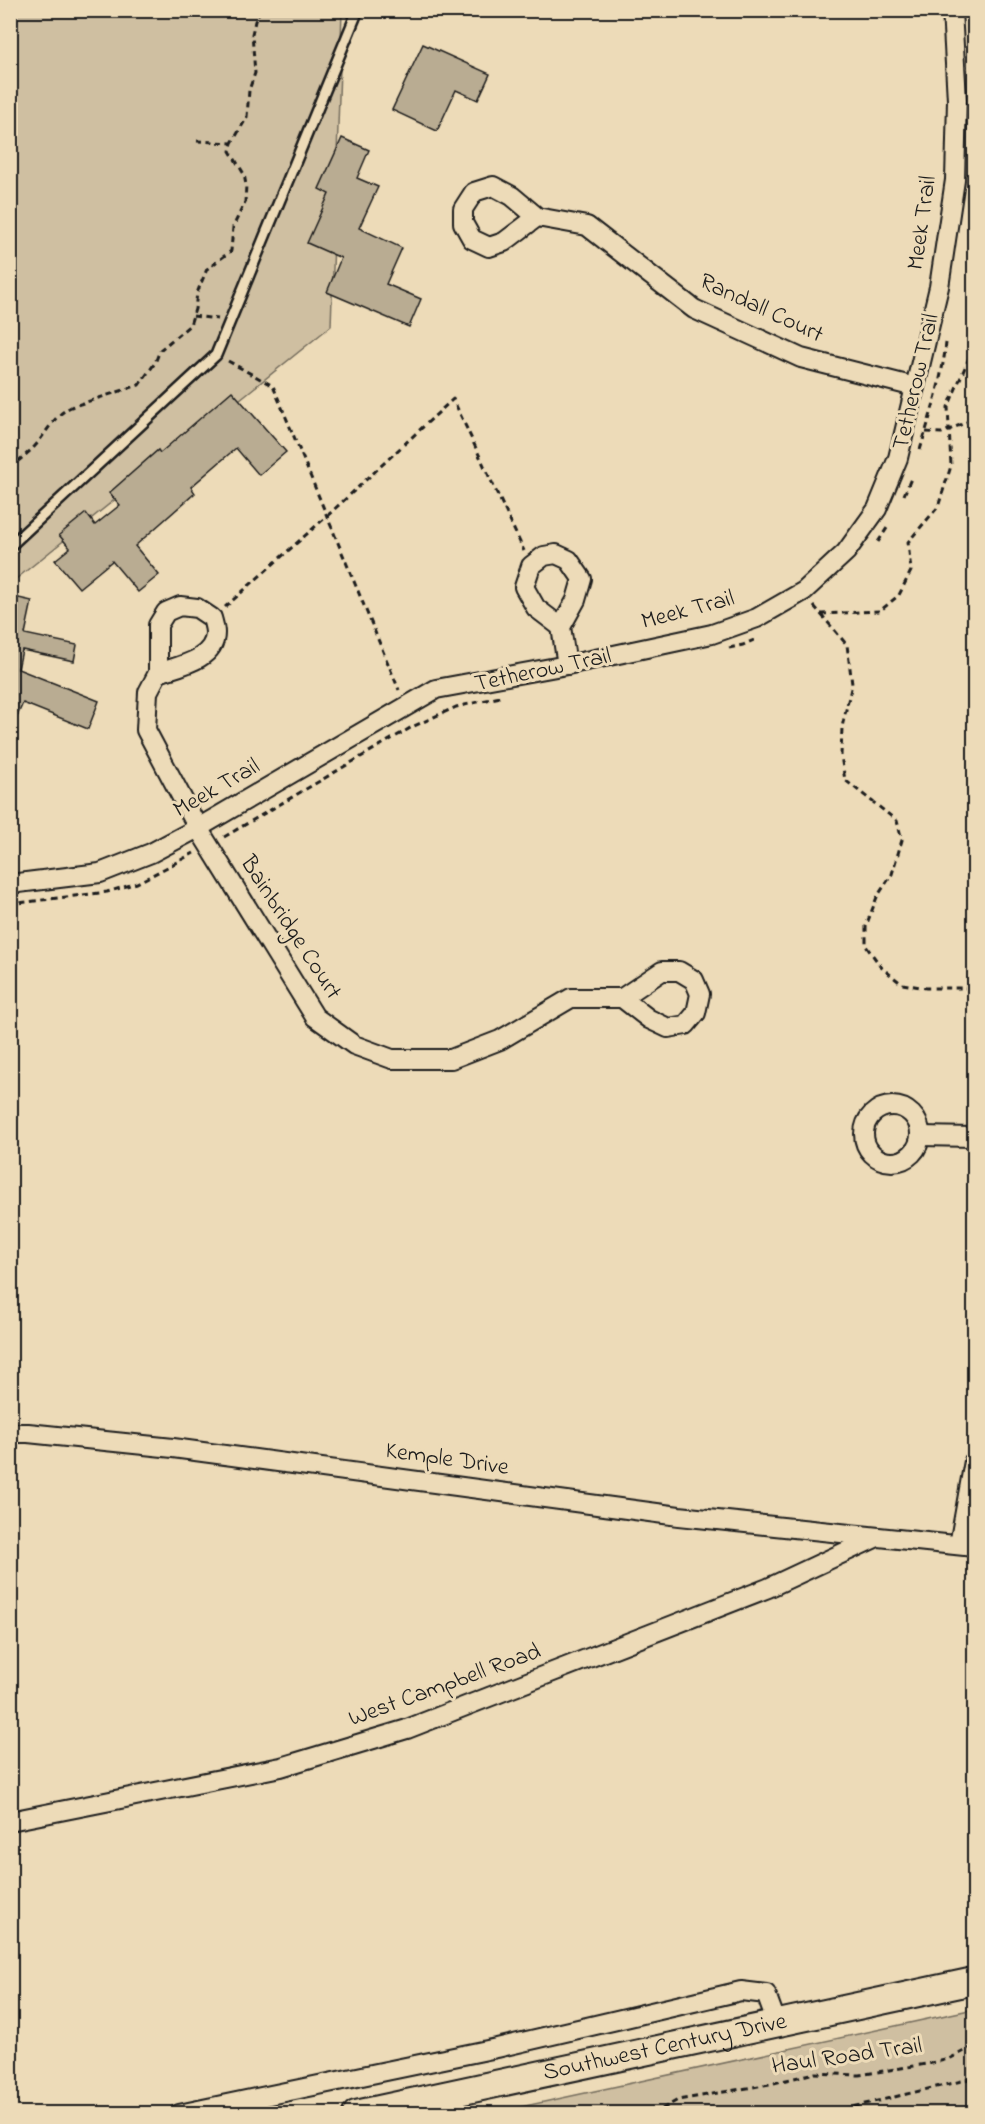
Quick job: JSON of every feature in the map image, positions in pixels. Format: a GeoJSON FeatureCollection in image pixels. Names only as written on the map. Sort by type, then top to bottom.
{"type":"FeatureCollection","features":[{"type":"Feature","properties":{"kind":"main road","name":"Southwest Century Drive"},"geometry":{"type":"LineString","coordinates":[[356,2114],[975,1981]]}},
{"type":"Feature","properties":{"kind":"street","name":"Meek Trail"},"geometry":{"type":"LineString","coordinates":[[10,884],[100,873],[151,853],[436,689],[712,634],[757,618],[804,591],[846,552],[877,509],[898,458],[939,287],[955,180],[957,100],[952,10]]}},
{"type":"Feature","properties":{"kind":"street","name":"Randall Court"},"geometry":{"type":"LineString","coordinates":[[537,218],[587,226],[694,309],[801,358],[915,387]]}},
{"type":"Feature","properties":{"kind":"street"},"geometry":{"type":"LineString","coordinates":[[561,627],[536,608],[524,587],[531,566],[544,556],[556,554],[569,560],[582,579],[576,600],[561,627],[567,664]]}},
{"type":"Feature","properties":{"kind":"street"},"geometry":{"type":"LineString","coordinates":[[180,606],[197,608],[212,618],[216,633],[211,649],[198,658],[158,673],[158,625],[166,612],[180,606]]}},
{"type":"Feature","properties":{"kind":"street","name":"Bainbridge Court"},"geometry":{"type":"LineString","coordinates":[[158,673],[147,692],[146,730],[208,846],[315,1017],[354,1045],[392,1059],[451,1059],[500,1040],[571,998],[622,998]]}},
{"type":"Feature","properties":{"kind":"street"},"geometry":{"type":"LineString","coordinates":[[920,1137],[975,1137]]}},
{"type":"Feature","properties":{"kind":"street","name":"Kemple Drive"},"geometry":{"type":"LineString","coordinates":[[10,1433],[172,1448],[679,1515],[967,1546]]}},
{"type":"Feature","properties":{"kind":"street"},"geometry":{"type":"LineString","coordinates":[[967,1546],[975,1461]]}},
{"type":"Feature","properties":{"kind":"street","name":"West Campbell Road"},"geometry":{"type":"LineString","coordinates":[[10,1821],[281,1767],[407,1729],[768,1588],[877,1537]]}},
{"type":"Feature","properties":{"kind":"street"},"geometry":{"type":"LineString","coordinates":[[178,2114],[497,2049],[741,1991],[766,1995],[777,2024]]}},
{"type":"Feature","properties":{"kind":"lane"},"geometry":{"type":"LineString","coordinates":[[10,546],[216,355],[358,10]]}},
{"type":"Feature","properties":{"kind":"path"},"geometry":{"type":"LineString","coordinates":[[10,470],[35,446],[61,412],[71,406],[139,385],[155,363],[160,350],[190,325],[197,293],[207,269],[231,251],[233,227],[245,202],[246,185],[244,174],[230,151],[247,117],[249,90],[255,73],[252,34],[260,10]]}},
{"type":"Feature","properties":{"kind":"path"},"geometry":{"type":"LineString","coordinates":[[972,10],[974,52]]}},
{"type":"Feature","properties":{"kind":"path"},"geometry":{"type":"LineString","coordinates":[[197,141],[232,143]]}},
{"type":"Feature","properties":{"kind":"path"},"geometry":{"type":"LineString","coordinates":[[193,316],[230,321]]}},
{"type":"Feature","properties":{"kind":"path"},"geometry":{"type":"LineString","coordinates":[[821,614],[880,611],[899,596],[911,571],[908,542],[938,507],[951,466],[948,407],[969,358],[975,333]]}},
{"type":"Feature","properties":{"kind":"path","name":"Tetherow Trail"},"geometry":{"type":"LineString","coordinates":[[919,454],[943,365],[946,343]]}},
{"type":"Feature","properties":{"kind":"path"},"geometry":{"type":"LineString","coordinates":[[216,355],[273,386],[405,707]]}},
{"type":"Feature","properties":{"kind":"path"},"geometry":{"type":"LineString","coordinates":[[212,618],[326,517],[453,399],[531,566]]}},
{"type":"Feature","properties":{"kind":"path"},"geometry":{"type":"LineString","coordinates":[[926,432],[942,433],[975,420]]}},
{"type":"Feature","properties":{"kind":"path","name":"Tetherow Trail"},"geometry":{"type":"LineString","coordinates":[[900,503],[912,475]]}},
{"type":"Feature","properties":{"kind":"path"},"geometry":{"type":"LineString","coordinates":[[875,544],[891,521]]}},
{"type":"Feature","properties":{"kind":"path"},"geometry":{"type":"LineString","coordinates":[[820,601],[814,606],[848,645],[852,684],[842,727],[841,756],[845,780],[897,821],[902,840],[892,874],[877,897],[866,926],[866,946],[882,968],[902,984],[926,988],[975,988]]}},
{"type":"Feature","properties":{"kind":"path"},"geometry":{"type":"LineString","coordinates":[[720,650],[743,645],[764,635]]}},
{"type":"Feature","properties":{"kind":"path","name":"Tetherow Trail"},"geometry":{"type":"LineString","coordinates":[[10,904],[107,892],[137,883],[208,846],[412,727],[456,706],[502,697]]}},
{"type":"Feature","properties":{"kind":"path","name":"Haul Road Trail"},"geometry":{"type":"LineString","coordinates":[[653,2114],[678,2100],[770,2084],[814,2073],[859,2075],[932,2063],[948,2059],[975,2046]]}},
{"type":"Feature","properties":{"kind":"path","name":"Haul Road Trail"},"geometry":{"type":"LineString","coordinates":[[823,2114],[975,2078]]}},
{"type":"Feature","properties":{"kind":"shaded area"},"geometry":{"type":"Polygon","coordinates":[[[11,11],[342,11],[331,326],[11,583],[11,11]]]}},
{"type":"Feature","properties":{"kind":"shaded area"},"geometry":{"type":"Polygon","coordinates":[[[974,2009],[974,2113],[493,2113],[974,2009]]]}},
{"type":"Feature","properties":{"kind":"building"},"geometry":{"type":"Polygon","coordinates":[[[423,44],[490,74],[478,100],[456,90],[437,131],[392,110],[423,44]]]}},
{"type":"Feature","properties":{"kind":"building"},"geometry":{"type":"Polygon","coordinates":[[[342,138],[369,150],[357,178],[378,187],[359,228],[402,248],[386,284],[421,299],[409,327],[327,292],[341,258],[307,243],[329,194],[319,189],[342,138]]]}},
{"type":"Feature","properties":{"kind":"building"},"geometry":{"type":"Polygon","coordinates":[[[232,391],[286,452],[259,475],[236,448],[191,487],[195,493],[135,546],[159,575],[138,592],[112,561],[79,588],[55,560],[70,548],[59,535],[86,513],[95,525],[120,505],[109,493],[158,450],[160,453],[232,391]]]}},
{"type":"Feature","properties":{"kind":"building"},"geometry":{"type":"Polygon","coordinates":[[[10,596],[32,601],[25,634],[77,645],[74,661],[22,650],[18,669],[99,701],[88,729],[23,703],[10,732],[10,596]]]}}]}
